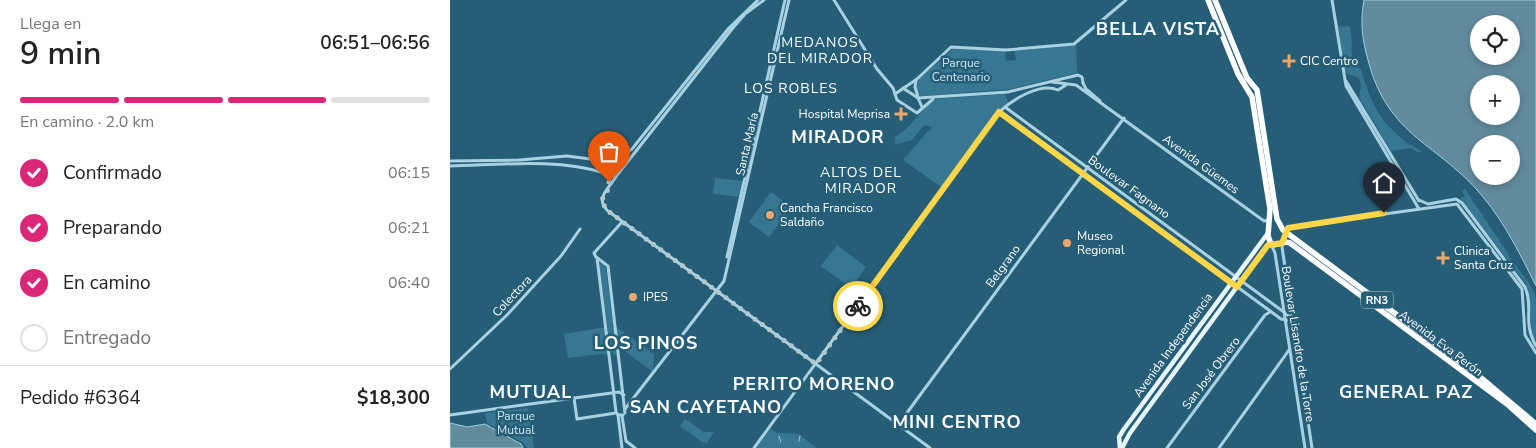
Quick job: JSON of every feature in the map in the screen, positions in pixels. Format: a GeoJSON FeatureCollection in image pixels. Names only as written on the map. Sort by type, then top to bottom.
{"type":"FeatureCollection","features":[{"type":"Feature","properties":{"kind":"highway"},"geometry":{"type":"LineString","coordinates":[[1208,0],[1236,70],[1250,93],[1270,218],[1268,233],[1271,244],[1283,243]]}},
{"type":"Feature","properties":{"kind":"highway"},"geometry":{"type":"LineString","coordinates":[[1215,0],[1247,78],[1257,90],[1278,220],[1285,233]]}},
{"type":"Feature","properties":{"kind":"highway"},"geometry":{"type":"LineString","coordinates":[[1236,70],[1241,70],[1242,67]]}},
{"type":"Feature","properties":{"kind":"highway","name":"Avenida Eva Perón"},"geometry":{"type":"LineString","coordinates":[[1285,233],[1492,385],[1536,424]]}},
{"type":"Feature","properties":{"kind":"highway","name":"Avenida Eva Perón"},"geometry":{"type":"LineString","coordinates":[[1283,243],[1290,243],[1480,384],[1536,430]]}},
{"type":"Feature","properties":{"kind":"highway"},"geometry":{"type":"LineString","coordinates":[[1480,384],[1490,389],[1492,385]]}},
{"type":"Feature","properties":{"kind":"main road","name":"Avenida Independencia"},"geometry":{"type":"LineString","coordinates":[[1121,448],[1119,442],[1124,429],[1268,233]]}},
{"type":"Feature","properties":{"kind":"main road","name":"Avenida Independencia"},"geometry":{"type":"LineString","coordinates":[[1121,448],[1266,246],[1271,244]]}},
{"type":"Feature","properties":{"kind":"main road"},"geometry":{"type":"LineString","coordinates":[[1119,442],[1121,443],[1126,440]]}},
{"type":"Feature","properties":{"kind":"street"},"geometry":{"type":"LineString","coordinates":[[450,160],[519,160],[567,156],[612,160],[631,150],[728,29],[758,0]]}},
{"type":"Feature","properties":{"kind":"street"},"geometry":{"type":"LineString","coordinates":[[764,0],[741,18],[618,173],[601,199],[601,204],[622,222],[717,289],[930,448]]}},
{"type":"Feature","properties":{"kind":"street","name":"Santa María"},"geometry":{"type":"LineString","coordinates":[[624,412],[724,281],[787,0]]}},
{"type":"Feature","properties":{"kind":"street","name":"Santa María"},"geometry":{"type":"LineString","coordinates":[[717,289],[722,279],[787,0]]}},
{"type":"Feature","properties":{"kind":"street"},"geometry":{"type":"LineString","coordinates":[[834,0],[877,70],[893,88],[897,100],[919,112],[936,98]]}},
{"type":"Feature","properties":{"kind":"street"},"geometry":{"type":"LineString","coordinates":[[895,94],[901,88],[917,79],[952,47],[1006,50],[1074,44],[1126,0]]}},
{"type":"Feature","properties":{"kind":"street"},"geometry":{"type":"LineString","coordinates":[[1332,0],[1346,86],[1417,201],[1428,204],[1454,201],[1460,204],[1527,290],[1528,332],[1536,346]]}},
{"type":"Feature","properties":{"kind":"street","name":"Avenida Güemes"},"geometry":{"type":"LineString","coordinates":[[1075,77],[1081,76],[1086,89],[1264,222],[1270,218]]}},
{"type":"Feature","properties":{"kind":"street"},"geometry":{"type":"LineString","coordinates":[[901,88],[918,98],[936,98],[1008,92],[1075,77],[1073,81],[1075,85]]}},
{"type":"Feature","properties":{"kind":"street"},"geometry":{"type":"LineString","coordinates":[[754,448],[999,112],[1036,91],[1051,88],[1058,90],[1068,78]]}},
{"type":"Feature","properties":{"kind":"street"},"geometry":{"type":"LineString","coordinates":[[1344,78],[1420,207]]}},
{"type":"Feature","properties":{"kind":"street"},"geometry":{"type":"LineString","coordinates":[[917,79],[915,87],[922,108]]}},
{"type":"Feature","properties":{"kind":"street"},"geometry":{"type":"LineString","coordinates":[[1052,82],[1064,85],[1083,83]]}},
{"type":"Feature","properties":{"kind":"street","name":"Avenida Güemes"},"geometry":{"type":"LineString","coordinates":[[1075,85],[1122,117]]}},
{"type":"Feature","properties":{"kind":"street","name":"Boulevar Fagnano"},"geometry":{"type":"LineString","coordinates":[[1005,107],[1293,319]]}},
{"type":"Feature","properties":{"kind":"street","name":"Boulevar Fagnano"},"geometry":{"type":"LineString","coordinates":[[999,112],[1283,320]]}},
{"type":"Feature","properties":{"kind":"street","name":"Belgrano"},"geometry":{"type":"LineString","coordinates":[[898,425],[1122,117]]}},
{"type":"Feature","properties":{"kind":"street"},"geometry":{"type":"LineString","coordinates":[[612,160],[618,163],[618,173]]}},
{"type":"Feature","properties":{"kind":"street"},"geometry":{"type":"LineString","coordinates":[[607,161],[604,167],[609,188]]}},
{"type":"Feature","properties":{"kind":"street"},"geometry":{"type":"LineString","coordinates":[[450,166],[552,165],[584,167],[610,177],[618,173]]}},
{"type":"Feature","properties":{"kind":"street"},"geometry":{"type":"LineString","coordinates":[[1283,243],[1285,233],[1291,227],[1420,207],[1426,208],[1454,201]]}},
{"type":"Feature","properties":{"kind":"street"},"geometry":{"type":"LineString","coordinates":[[1460,204],[1522,289],[1524,331],[1536,353]]}},
{"type":"Feature","properties":{"kind":"street"},"geometry":{"type":"LineString","coordinates":[[622,222],[594,253],[597,258],[622,448]]}},
{"type":"Feature","properties":{"kind":"street","name":"Colectora"},"geometry":{"type":"LineString","coordinates":[[450,369],[507,315],[562,256],[580,228]]}},
{"type":"Feature","properties":{"kind":"street"},"geometry":{"type":"LineString","coordinates":[[1486,235],[1486,242]]}},
{"type":"Feature","properties":{"kind":"street","name":"Boulevar Lisandro de la Torre"},"geometry":{"type":"LineString","coordinates":[[1283,243],[1312,448]]}},
{"type":"Feature","properties":{"kind":"street","name":"Boulevar Lisandro de la Torre"},"geometry":{"type":"LineString","coordinates":[[1271,244],[1274,249],[1284,311],[1283,320],[1286,327],[1304,448]]}},
{"type":"Feature","properties":{"kind":"street"},"geometry":{"type":"LineString","coordinates":[[597,258],[608,266],[624,395],[626,439],[635,448]]}},
{"type":"Feature","properties":{"kind":"street"},"geometry":{"type":"LineString","coordinates":[[724,281],[722,288],[724,296]]}},
{"type":"Feature","properties":{"kind":"street","name":"San José Obrero"},"geometry":{"type":"LineString","coordinates":[[1167,448],[1265,315],[1271,312]]}},
{"type":"Feature","properties":{"kind":"street"},"geometry":{"type":"LineString","coordinates":[[1283,320],[1293,319]]}},
{"type":"Feature","properties":{"kind":"street"},"geometry":{"type":"LineString","coordinates":[[1219,448],[1284,359],[1289,347]]}},
{"type":"Feature","properties":{"kind":"street"},"geometry":{"type":"LineString","coordinates":[[452,416],[615,392],[621,392],[624,395]]}},
{"type":"Feature","properties":{"kind":"street"},"geometry":{"type":"LineString","coordinates":[[574,398],[577,418],[624,412]]}},
{"type":"Feature","properties":{"kind":"street"},"geometry":{"type":"LineString","coordinates":[[617,412],[619,407],[624,412]]}},
{"type":"Feature","properties":{"kind":"green space"},"geometry":{"type":"Polygon","coordinates":[[[1338,25],[1341,27],[1349,26],[1352,38],[1353,62],[1361,69],[1373,103],[1378,111],[1399,136],[1409,145],[1422,152],[1417,152],[1411,148],[1391,151],[1359,97],[1361,85],[1359,78],[1345,73],[1338,25]]]}},
{"type":"Feature","properties":{"kind":"green space","name":"Parque Centenario"},"geometry":{"type":"Polygon","coordinates":[[[1076,45],[1077,73],[1011,89],[921,96],[917,93],[916,84],[919,79],[954,48],[1005,51],[1006,61],[1016,60],[1014,50],[1076,45]]]}},
{"type":"Feature","properties":{"kind":"green space"},"geometry":{"type":"Polygon","coordinates":[[[1005,94],[1008,102],[994,115],[941,187],[903,160],[932,127],[924,125],[912,140],[895,145],[895,137],[908,128],[931,102],[937,99],[1005,94]]]}},
{"type":"Feature","properties":{"kind":"green space"},"geometry":{"type":"Polygon","coordinates":[[[715,178],[744,181],[741,197],[713,194],[715,178]]]}},
{"type":"Feature","properties":{"kind":"green space"},"geometry":{"type":"Polygon","coordinates":[[[1465,189],[1505,249],[1513,257],[1506,251],[1534,293],[1536,299],[1536,340],[1532,337],[1529,293],[1525,282],[1460,199],[1465,196],[1462,191],[1465,189]]]}},
{"type":"Feature","properties":{"kind":"green space","name":"Cancha Francisco Saldaño"},"geometry":{"type":"Polygon","coordinates":[[[771,192],[791,207],[769,237],[749,222],[771,192]]]}},
{"type":"Feature","properties":{"kind":"green space"},"geometry":{"type":"Polygon","coordinates":[[[837,245],[866,267],[851,288],[821,266],[837,245]]]}},
{"type":"Feature","properties":{"kind":"green space"},"geometry":{"type":"Polygon","coordinates":[[[602,263],[606,267],[617,357],[611,352],[599,265],[602,263]]]}},
{"type":"Feature","properties":{"kind":"green space"},"geometry":{"type":"Polygon","coordinates":[[[615,326],[654,354],[653,372],[618,346],[615,326]]]}},
{"type":"Feature","properties":{"kind":"green space"},"geometry":{"type":"Polygon","coordinates":[[[606,327],[610,355],[601,354],[568,358],[564,334],[606,327]]]}},
{"type":"Feature","properties":{"kind":"green space","name":"Parque Mutual"},"geometry":{"type":"Polygon","coordinates":[[[528,408],[534,448],[528,448],[522,442],[487,423],[485,413],[528,408]]]}},
{"type":"Feature","properties":{"kind":"green space"},"geometry":{"type":"Polygon","coordinates":[[[685,419],[704,432],[714,432],[707,443],[702,442],[680,426],[685,419]]]}},
{"type":"Feature","properties":{"kind":"green space"},"geometry":{"type":"Polygon","coordinates":[[[769,428],[777,433],[799,434],[816,448],[754,448],[769,428]]]}},
{"type":"Feature","properties":{"kind":"shaded area"},"geometry":{"type":"Polygon","coordinates":[[[1364,0],[1536,0],[1536,286],[1491,207],[1472,185],[1520,185],[1520,135],[1470,135],[1470,183],[1416,138],[1388,107],[1377,86],[1368,60],[1362,30],[1364,0]]]}},
{"type":"Feature","properties":{"kind":"shaded area"},"geometry":{"type":"Polygon","coordinates":[[[450,423],[467,427],[485,424],[521,444],[523,448],[450,448],[450,423]]]}},
{"type":"Feature","properties":{"kind":"waterway"},"geometry":{"type":"LineString","coordinates":[[779,436],[781,442]]}},
{"type":"Feature","properties":{"kind":"waterway"},"geometry":{"type":"LineString","coordinates":[[799,441],[800,436]]}},
{"type":"Feature","properties":{"kind":"way so far"},"geometry":{"type":"LineString","coordinates":[[609,182],[609,188],[602,197],[602,206],[816,364],[858,306]]}},
{"type":"Feature","properties":{"kind":"place","name":"CIC Centro"},"geometry":{"type":"Point","coordinates":[1289,61]}},
{"type":"Feature","properties":{"kind":"place","name":"Hospital Meprisa"},"geometry":{"type":"Point","coordinates":[901,114]}},
{"type":"Feature","properties":{"kind":"place","name":"Cancha Francisco Saldaño"},"geometry":{"type":"Point","coordinates":[770,215]}},
{"type":"Feature","properties":{"kind":"place","name":"Museo Regional"},"geometry":{"type":"Point","coordinates":[1067,243]}},
{"type":"Feature","properties":{"kind":"place","name":"Clinica Santa Cruz"},"geometry":{"type":"Point","coordinates":[1443,258]}},
{"type":"Feature","properties":{"kind":"place","name":"IPES"},"geometry":{"type":"Point","coordinates":[633,297]}},
{"type":"Feature","properties":{"kind":"district","name":"BELLA VISTA"},"geometry":{"type":"Point","coordinates":[1158,29]}},
{"type":"Feature","properties":{"kind":"district","name":"MEDANOS DEL MIRADOR"},"geometry":{"type":"Point","coordinates":[820,50]}},
{"type":"Feature","properties":{"kind":"district","name":"LOS ROBLES"},"geometry":{"type":"Point","coordinates":[791,88]}},
{"type":"Feature","properties":{"kind":"district","name":"MIRADOR"},"geometry":{"type":"Point","coordinates":[838,137]}},
{"type":"Feature","properties":{"kind":"district","name":"ALTOS DEL MIRADOR"},"geometry":{"type":"Point","coordinates":[861,180]}},
{"type":"Feature","properties":{"kind":"district","name":"LOS PINOS"},"geometry":{"type":"Point","coordinates":[646,343]}},
{"type":"Feature","properties":{"kind":"district","name":"PERITO MORENO"},"geometry":{"type":"Point","coordinates":[814,384]}},
{"type":"Feature","properties":{"kind":"district","name":"MUTUAL"},"geometry":{"type":"Point","coordinates":[531,392]}},
{"type":"Feature","properties":{"kind":"district","name":"GENERAL PAZ"},"geometry":{"type":"Point","coordinates":[1406,392]}},
{"type":"Feature","properties":{"kind":"district","name":"SAN CAYETANO"},"geometry":{"type":"Point","coordinates":[706,407]}},
{"type":"Feature","properties":{"kind":"district","name":"MINI CENTRO"},"geometry":{"type":"Point","coordinates":[957,422]}},
{"type":"Feature","properties":{"kind":"route"},"geometry":{"type":"LineString","coordinates":[[858,306],[999,112],[1237,287],[1269,244],[1278,245],[1282,243],[1288,228],[1384,213]]}}]}
